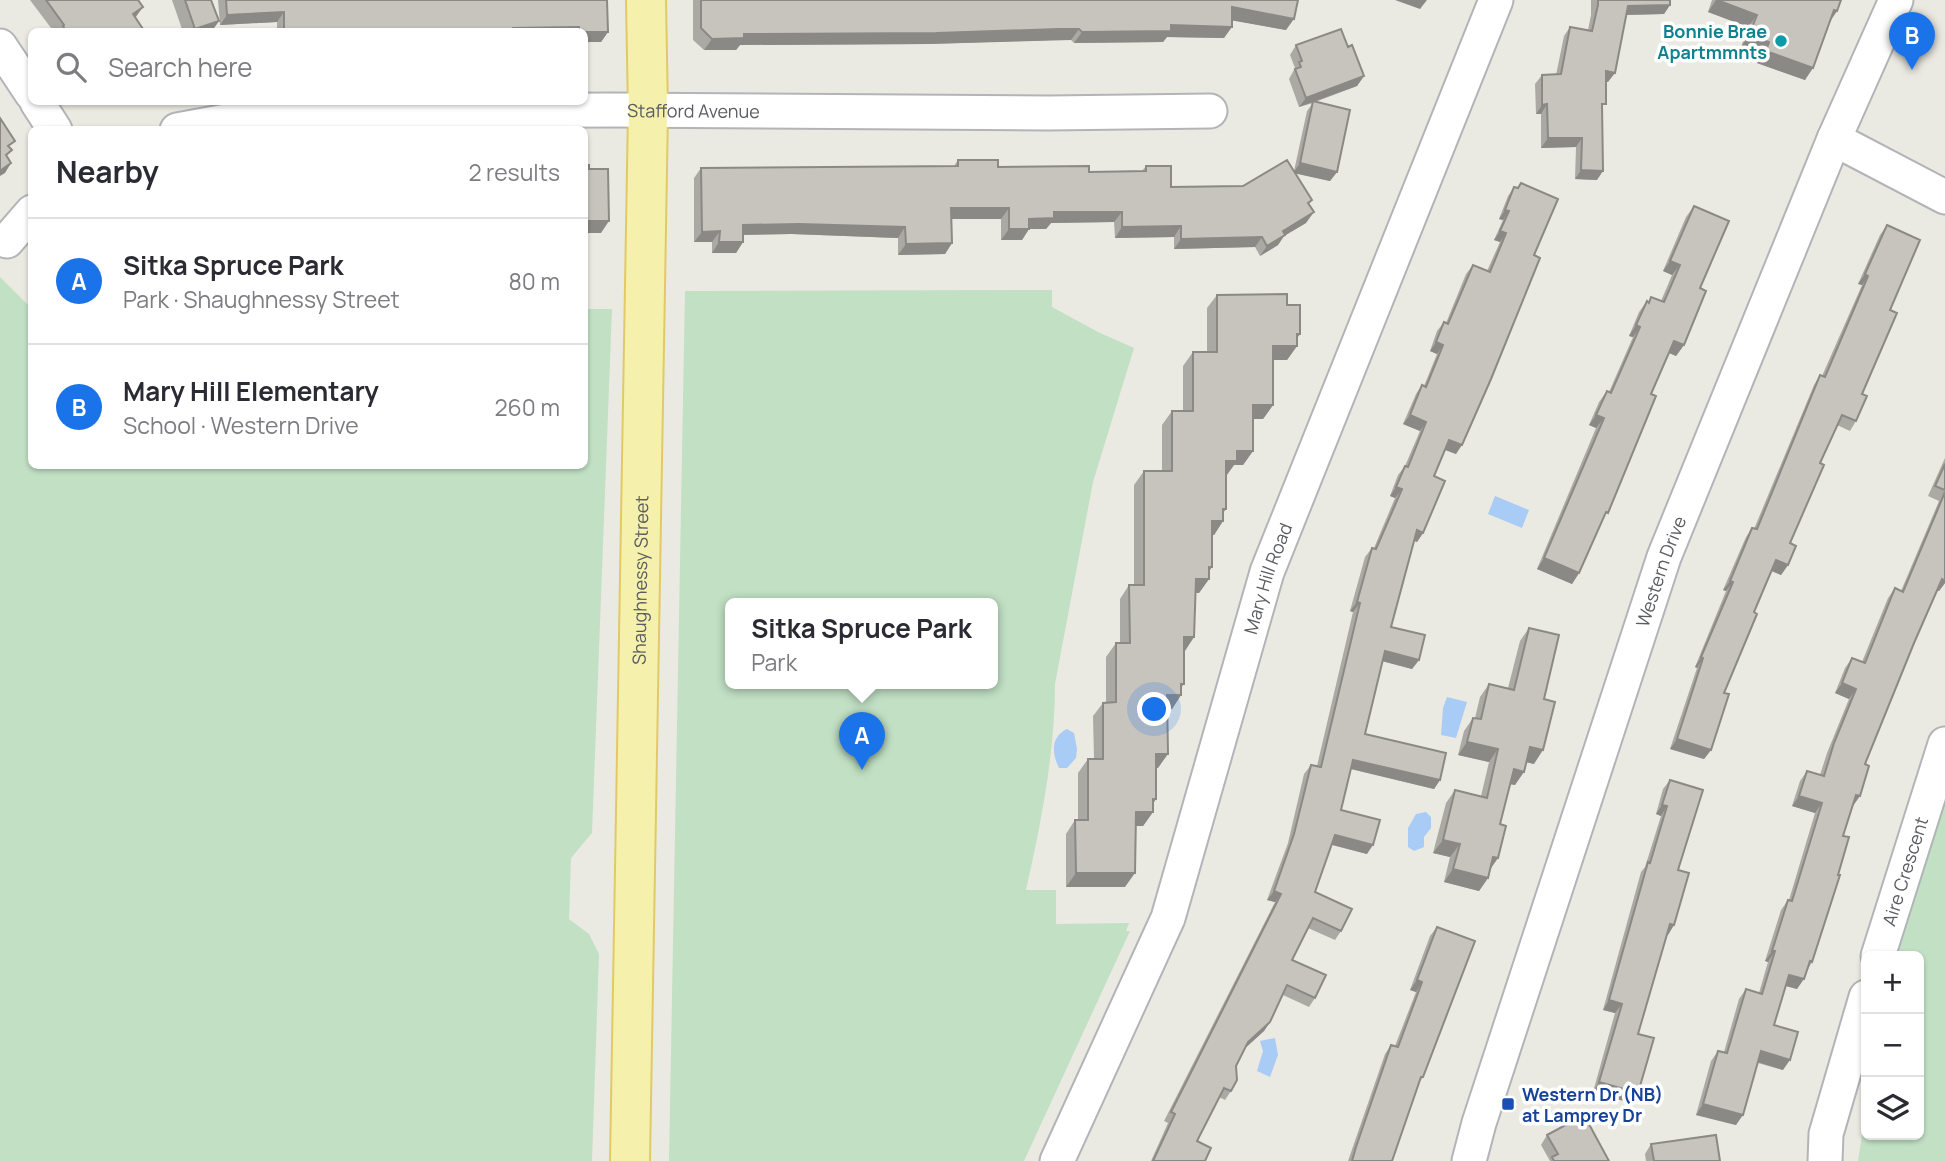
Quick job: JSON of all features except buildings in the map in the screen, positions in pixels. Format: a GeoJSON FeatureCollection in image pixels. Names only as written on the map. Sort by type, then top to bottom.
{"type":"FeatureCollection","features":[{"type":"Feature","properties":{"kind":"main road","name":"Shaughnessy Street"},"geometry":{"type":"LineString","coordinates":[[631,1161],[648,110],[646,0]]}},
{"type":"Feature","properties":{"kind":"street","name":"Mary Hill Road"},"geometry":{"type":"LineString","coordinates":[[1057,1161],[1168,918],[1267,572],[1496,0]]}},
{"type":"Feature","properties":{"kind":"street","name":"Western Drive"},"geometry":{"type":"LineString","coordinates":[[1469,1161],[1479,1123],[1664,556],[1834,139],[1896,0]]}},
{"type":"Feature","properties":{"kind":"street"},"geometry":{"type":"LineString","coordinates":[[0,46],[28,87]]}},
{"type":"Feature","properties":{"kind":"street"},"geometry":{"type":"LineString","coordinates":[[39,105],[52,126]]}},
{"type":"Feature","properties":{"kind":"street","name":"Stafford Avenue"},"geometry":{"type":"LineString","coordinates":[[199,126],[275,112],[1210,111]]}},
{"type":"Feature","properties":{"kind":"street"},"geometry":{"type":"LineString","coordinates":[[1834,139],[1945,197]]}},
{"type":"Feature","properties":{"kind":"street"},"geometry":{"type":"LineString","coordinates":[[7,241],[28,217]]}},
{"type":"Feature","properties":{"kind":"street","name":"Aire Crescent"},"geometry":{"type":"LineString","coordinates":[[1880,951],[1945,744]]}},
{"type":"Feature","properties":{"kind":"street"},"geometry":{"type":"LineString","coordinates":[[1825,1161],[1826,1134],[1861,1014]]}},
{"type":"Feature","properties":{"kind":"green space"},"geometry":{"type":"Polygon","coordinates":[[[0,277],[28,305],[28,469],[588,469],[588,309],[612,309],[592,833],[571,858],[569,919],[589,934],[599,954],[592,1161],[0,1161],[0,277]]]}},
{"type":"Feature","properties":{"kind":"green space"},"geometry":{"type":"Polygon","coordinates":[[[1052,290],[1052,307],[1134,348],[1093,482],[1055,684],[1050,762],[1026,890],[1056,890],[1056,924],[1129,923],[1126,931],[1130,931],[1024,1161],[669,1161],[685,291],[1052,290]]]}},
{"type":"Feature","properties":{"kind":"green space"},"geometry":{"type":"Polygon","coordinates":[[[1945,784],[1945,1161],[1858,1161],[1861,1140],[1924,1140],[1924,951],[1883,951],[1945,784]]]}},
{"type":"Feature","properties":{"kind":"water"},"geometry":{"type":"Polygon","coordinates":[[[1495,496],[1529,510],[1522,528],[1488,514],[1495,496]]]}},
{"type":"Feature","properties":{"kind":"water"},"geometry":{"type":"Polygon","coordinates":[[[1447,697],[1467,702],[1456,738],[1441,735],[1443,708],[1447,697]]]}},
{"type":"Feature","properties":{"kind":"water"},"geometry":{"type":"Polygon","coordinates":[[[1067,729],[1074,733],[1076,758],[1067,768],[1059,768],[1055,757],[1055,741],[1061,732],[1067,729]]]}},
{"type":"Feature","properties":{"kind":"water"},"geometry":{"type":"Polygon","coordinates":[[[1426,812],[1431,817],[1431,828],[1424,837],[1424,847],[1414,851],[1408,847],[1408,828],[1416,814],[1426,812]]]}},
{"type":"Feature","properties":{"kind":"water"},"geometry":{"type":"Polygon","coordinates":[[[1275,1038],[1278,1055],[1270,1077],[1257,1071],[1263,1051],[1260,1041],[1275,1038]]]}},
{"type":"Feature","properties":{"kind":"place","name":"Bonnie Brae Apartmmnts"},"geometry":{"type":"Point","coordinates":[1781,41]}},
{"type":"Feature","properties":{"kind":"place","name":"Mary Hill Elementary"},"geometry":{"type":"Point","coordinates":[1912,70]}},
{"type":"Feature","properties":{"kind":"place","name":"Sitka Spruce Park"},"geometry":{"type":"Point","coordinates":[862,770]}},
{"type":"Feature","properties":{"kind":"place","name":"Western Dr (NB) at Lamprey Dr"},"geometry":{"type":"Point","coordinates":[1508,1104]}}]}
